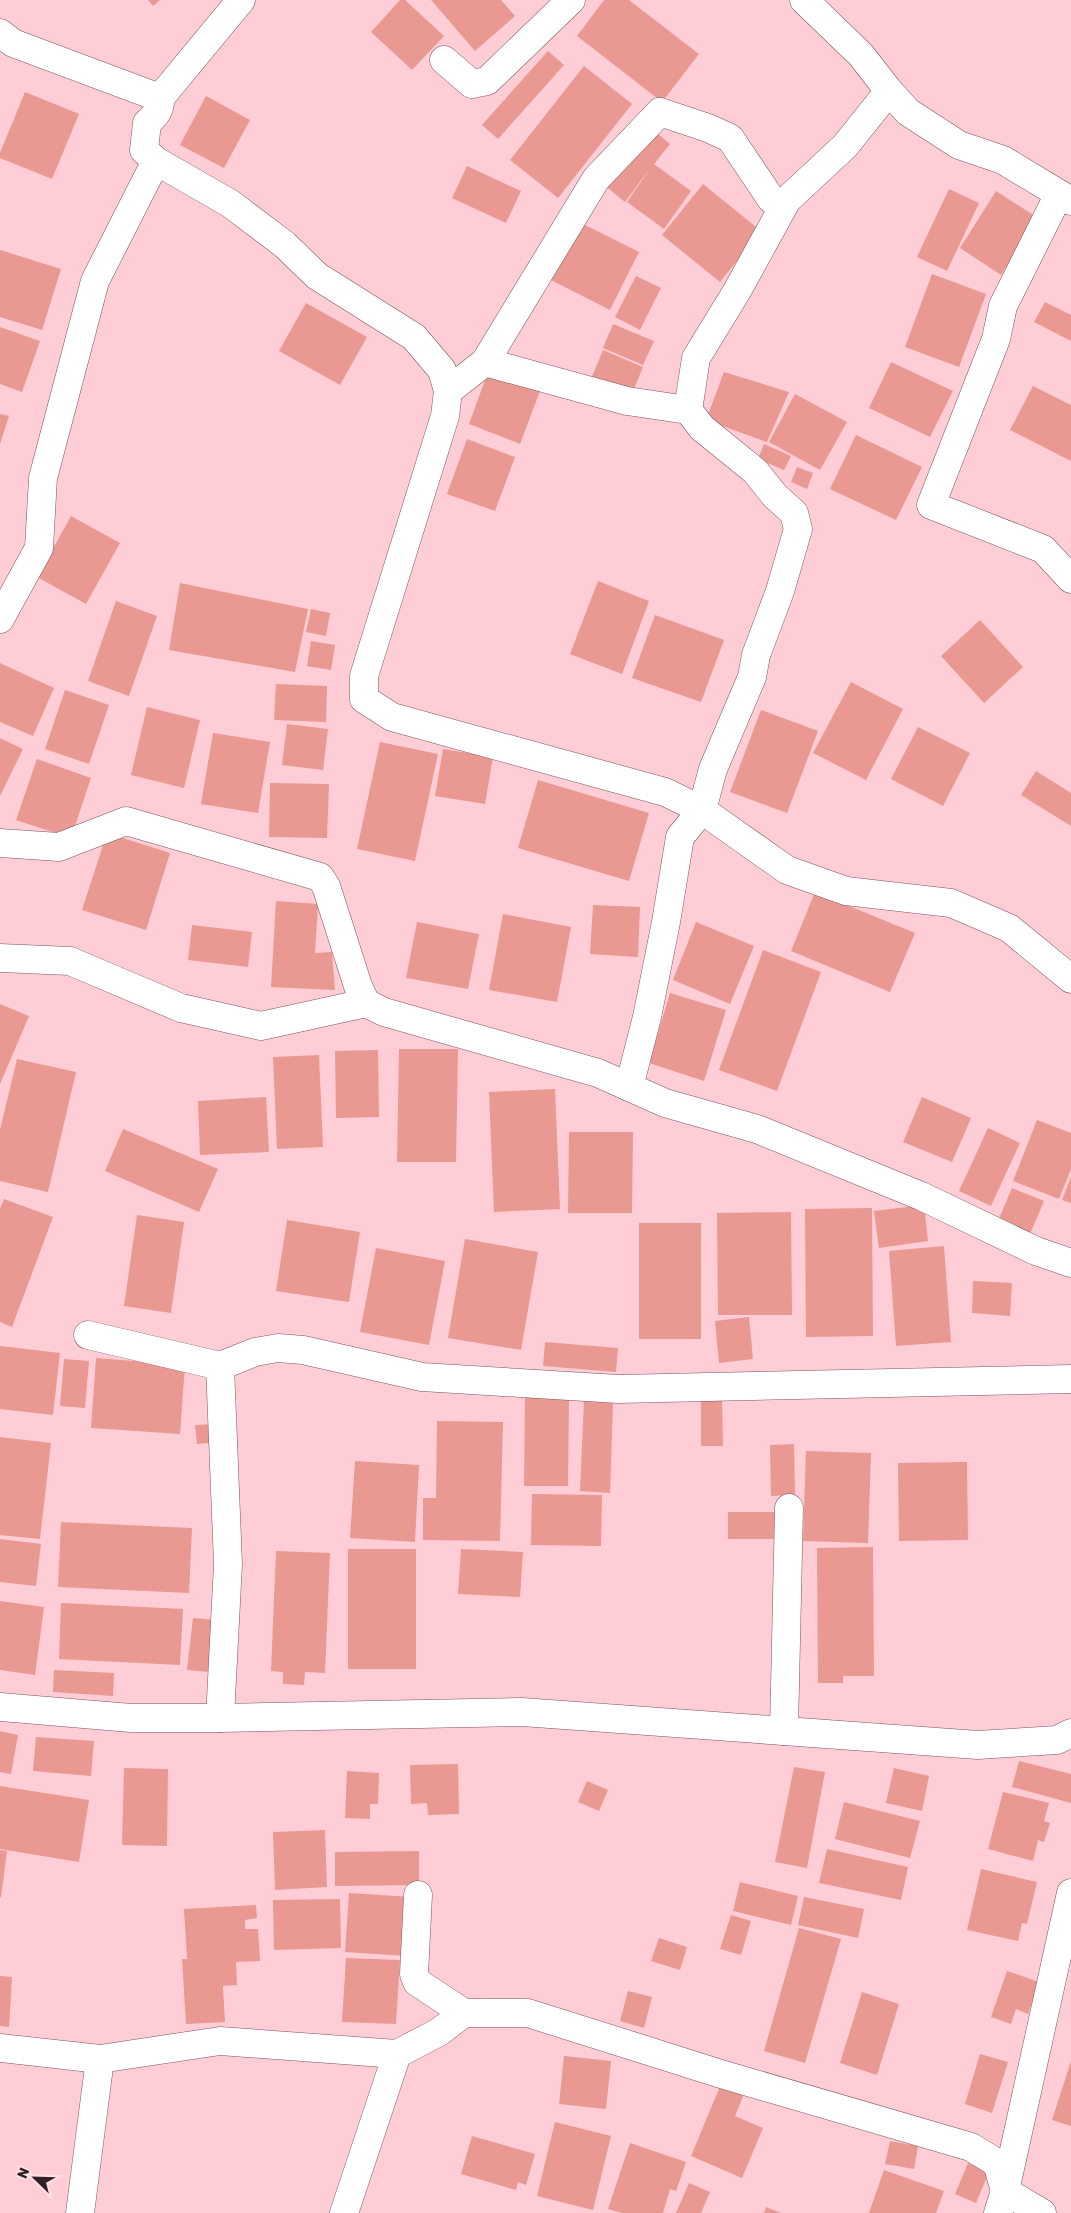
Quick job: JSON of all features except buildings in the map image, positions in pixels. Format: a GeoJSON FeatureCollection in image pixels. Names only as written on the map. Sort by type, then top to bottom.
{"type":"FeatureCollection","features":[{"type":"Feature","properties":{"kind":"street"},"geometry":{"type":"LineString","coordinates":[[241,0],[160,98],[161,106],[156,116],[147,123],[144,150],[156,161],[231,204],[285,245],[317,276],[414,337],[442,370],[448,391],[445,416],[364,676],[364,699],[392,717],[665,792],[702,810],[787,870],[846,891],[951,903],[1009,928],[1071,979]]}},
{"type":"Feature","properties":{"kind":"street"},"geometry":{"type":"LineString","coordinates":[[444,60],[472,84],[488,81],[571,0]]}},
{"type":"Feature","properties":{"kind":"street"},"geometry":{"type":"LineString","coordinates":[[804,0],[861,55],[908,112],[959,145],[1003,160],[1065,197],[1003,306],[996,339],[931,505],[1043,549],[1071,579]]}},
{"type":"Feature","properties":{"kind":"street"},"geometry":{"type":"LineString","coordinates":[[0,33],[13,43],[160,98]]}},
{"type":"Feature","properties":{"kind":"street"},"geometry":{"type":"LineString","coordinates":[[688,410],[696,358],[737,291],[787,200],[845,146],[889,91]]}},
{"type":"Feature","properties":{"kind":"street"},"geometry":{"type":"LineString","coordinates":[[448,391],[484,362],[596,179],[660,112],[708,128],[730,138],[771,199],[779,202],[787,200]]}},
{"type":"Feature","properties":{"kind":"street"},"geometry":{"type":"LineString","coordinates":[[0,619],[39,548],[43,478],[95,281],[156,161]]}},
{"type":"Feature","properties":{"kind":"street"},"geometry":{"type":"LineString","coordinates":[[484,362],[627,401],[688,410],[702,428],[755,471],[775,496],[794,513],[798,529],[780,591],[756,655],[752,677],[712,769],[702,810],[680,837],[663,941],[647,1017],[629,1087]]}},
{"type":"Feature","properties":{"kind":"street"},"geometry":{"type":"LineString","coordinates":[[0,843],[59,847],[126,821],[320,877],[326,886],[358,986],[366,1003],[384,1012],[598,1073],[665,1103],[757,1129],[921,1196],[1036,1251],[1071,1263]]}},
{"type":"Feature","properties":{"kind":"street"},"geometry":{"type":"LineString","coordinates":[[0,958],[70,961],[181,1008],[262,1026],[366,1003]]}},
{"type":"Feature","properties":{"kind":"street"},"geometry":{"type":"LineString","coordinates":[[88,1335],[220,1366],[255,1352],[278,1348],[303,1350],[422,1377],[618,1389],[1071,1379]]}},
{"type":"Feature","properties":{"kind":"street"},"geometry":{"type":"LineString","coordinates":[[220,1366],[228,1564],[220,1718]]}},
{"type":"Feature","properties":{"kind":"street"},"geometry":{"type":"LineString","coordinates":[[784,1731],[790,1508]]}},
{"type":"Feature","properties":{"kind":"street"},"geometry":{"type":"LineString","coordinates":[[0,1707],[131,1718],[522,1712],[978,1745],[1057,1740],[1071,1733]]}},
{"type":"Feature","properties":{"kind":"street"},"geometry":{"type":"LineString","coordinates":[[1002,2202],[1071,1893]]}},
{"type":"Feature","properties":{"kind":"street"},"geometry":{"type":"LineString","coordinates":[[418,1895],[414,1974],[417,1982],[464,2013],[528,2013],[721,2074],[971,2147],[996,2164],[1002,2202]]}},
{"type":"Feature","properties":{"kind":"street"},"geometry":{"type":"LineString","coordinates":[[0,2048],[100,2058],[220,2042],[397,2054],[439,2032],[464,2013]]}},
{"type":"Feature","properties":{"kind":"street"},"geometry":{"type":"LineString","coordinates":[[344,2213],[397,2054]]}},
{"type":"Feature","properties":{"kind":"street"},"geometry":{"type":"LineString","coordinates":[[80,2213],[100,2058]]}},
{"type":"Feature","properties":{"kind":"street"},"geometry":{"type":"LineString","coordinates":[[1002,2202],[1042,2213]]}}]}
